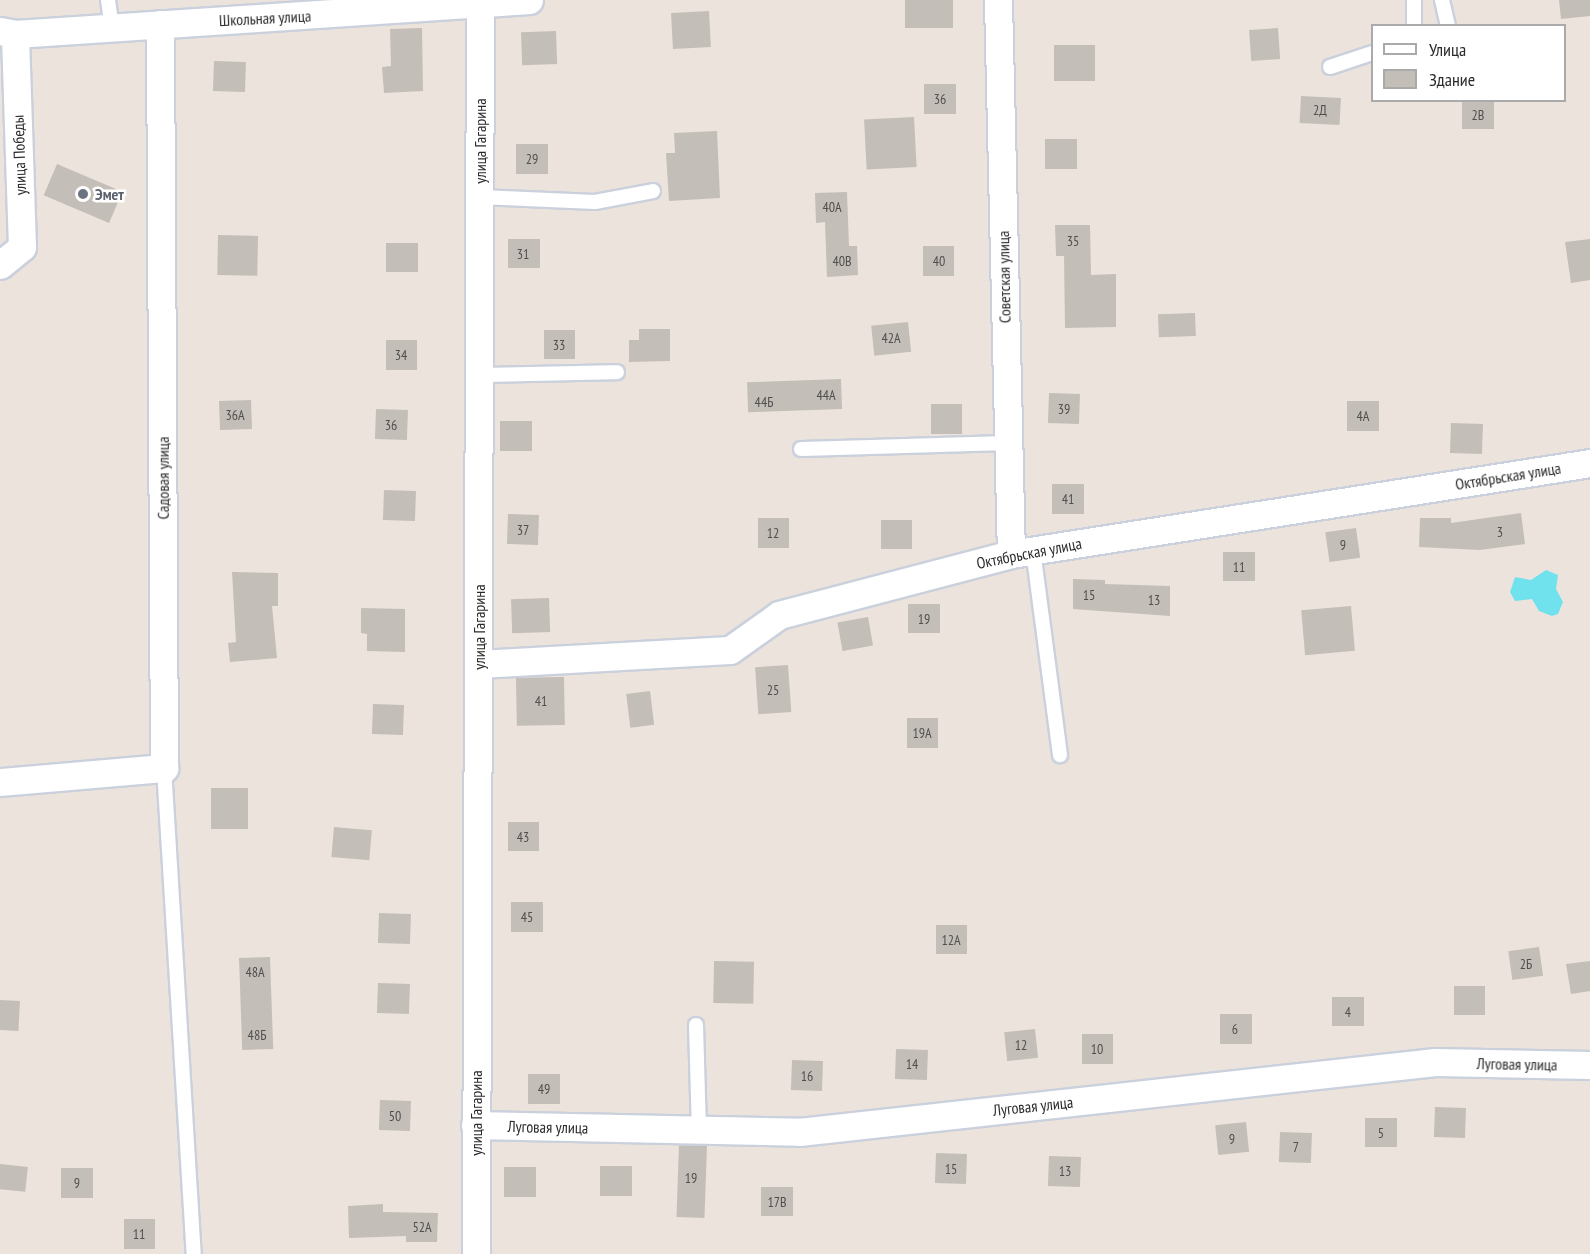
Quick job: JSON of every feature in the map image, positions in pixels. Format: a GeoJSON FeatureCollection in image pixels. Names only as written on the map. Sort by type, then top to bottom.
{"type":"FeatureCollection","features":[{"type":"Feature","properties":{"kind":"street","name":"Школьная улица"},"geometry":{"type":"LineString","coordinates":[[7,32],[530,0]]}},
{"type":"Feature","properties":{"kind":"street","name":"Советская улица"},"geometry":{"type":"LineString","coordinates":[[998,0],[1008,443],[1022,552]]}},
{"type":"Feature","properties":{"kind":"street","name":"улица Гагарина"},"geometry":{"type":"LineString","coordinates":[[476,1254],[480,3]]}},
{"type":"Feature","properties":{"kind":"street","name":"Садовая улица"},"geometry":{"type":"LineString","coordinates":[[160,24],[164,768]]}},
{"type":"Feature","properties":{"kind":"street","name":"улица Победы"},"geometry":{"type":"LineString","coordinates":[[0,265],[22,247],[7,32]]}},
{"type":"Feature","properties":{"kind":"street","name":"Октябрьская улица"},"geometry":{"type":"LineString","coordinates":[[479,664],[730,650],[780,615],[1022,552],[1590,463]]}},
{"type":"Feature","properties":{"kind":"street"},"geometry":{"type":"LineString","coordinates":[[0,782],[164,768]]}},
{"type":"Feature","properties":{"kind":"street","name":"Луговая улица"},"geometry":{"type":"LineString","coordinates":[[475,1125],[799,1132],[1435,1062],[1590,1065]]}},
{"type":"Feature","properties":{"kind":"lane"},"geometry":{"type":"LineString","coordinates":[[108,0],[112,27]]}},
{"type":"Feature","properties":{"kind":"lane"},"geometry":{"type":"LineString","coordinates":[[1414,0],[1414,24]]}},
{"type":"Feature","properties":{"kind":"lane"},"geometry":{"type":"LineString","coordinates":[[1442,0],[1448,24]]}},
{"type":"Feature","properties":{"kind":"lane"},"geometry":{"type":"LineString","coordinates":[[1330,67],[1371,53]]}},
{"type":"Feature","properties":{"kind":"lane"},"geometry":{"type":"LineString","coordinates":[[480,197],[595,202],[653,191]]}},
{"type":"Feature","properties":{"kind":"lane"},"geometry":{"type":"LineString","coordinates":[[479,375],[617,372]]}},
{"type":"Feature","properties":{"kind":"lane"},"geometry":{"type":"LineString","coordinates":[[801,449],[1008,443]]}},
{"type":"Feature","properties":{"kind":"lane"},"geometry":{"type":"LineString","coordinates":[[1022,552],[1060,754]]}},
{"type":"Feature","properties":{"kind":"lane"},"geometry":{"type":"LineString","coordinates":[[164,768],[194,1254]]}},
{"type":"Feature","properties":{"kind":"lane"},"geometry":{"type":"LineString","coordinates":[[696,1025],[699,1130]]}},
{"type":"Feature","properties":{"kind":"water"},"geometry":{"type":"Polygon","coordinates":[[[1546,570],[1558,575],[1556,589],[1563,602],[1558,614],[1552,616],[1539,611],[1532,599],[1515,601],[1510,592],[1515,577],[1531,580],[1546,570]]]}},
{"type":"Feature","properties":{"kind":"building"},"geometry":{"type":"Polygon","coordinates":[[[905,0],[953,0],[953,28],[905,28],[905,0]]]}},
{"type":"Feature","properties":{"kind":"building"},"geometry":{"type":"Polygon","coordinates":[[[1559,0],[1590,0],[1590,16],[1561,19],[1559,0]]]}},
{"type":"Feature","properties":{"kind":"building"},"geometry":{"type":"Polygon","coordinates":[[[709,11],[711,47],[673,49],[671,13],[709,11]]]}},
{"type":"Feature","properties":{"kind":"building"},"geometry":{"type":"Polygon","coordinates":[[[422,28],[423,91],[384,93],[382,67],[391,66],[390,29],[422,28]]]}},
{"type":"Feature","properties":{"kind":"building"},"geometry":{"type":"Polygon","coordinates":[[[1278,28],[1280,59],[1251,61],[1249,30],[1278,28]]]}},
{"type":"Feature","properties":{"kind":"building"},"geometry":{"type":"Polygon","coordinates":[[[556,31],[557,64],[522,65],[521,32],[556,31]]]}},
{"type":"Feature","properties":{"kind":"building"},"geometry":{"type":"Polygon","coordinates":[[[1054,45],[1095,45],[1095,81],[1054,81],[1054,45]]]}},
{"type":"Feature","properties":{"kind":"building"},"geometry":{"type":"Polygon","coordinates":[[[214,61],[246,62],[245,92],[213,91],[214,61]]]}},
{"type":"Feature","properties":{"kind":"building"},"geometry":{"type":"Polygon","coordinates":[[[924,84],[956,84],[956,114],[924,114],[924,84]]]}},
{"type":"Feature","properties":{"kind":"building"},"geometry":{"type":"Polygon","coordinates":[[[1301,96],[1341,98],[1340,125],[1300,123],[1301,96]]]}},
{"type":"Feature","properties":{"kind":"building"},"geometry":{"type":"Polygon","coordinates":[[[1462,102],[1494,102],[1494,129],[1462,129],[1462,102]]]}},
{"type":"Feature","properties":{"kind":"building"},"geometry":{"type":"Polygon","coordinates":[[[914,117],[917,167],[867,170],[864,120],[914,117]]]}},
{"type":"Feature","properties":{"kind":"building"},"geometry":{"type":"Polygon","coordinates":[[[717,131],[720,198],[669,201],[666,153],[675,153],[674,133],[717,131]]]}},
{"type":"Feature","properties":{"kind":"building"},"geometry":{"type":"Polygon","coordinates":[[[1045,139],[1077,139],[1077,169],[1045,169],[1045,139]]]}},
{"type":"Feature","properties":{"kind":"building"},"geometry":{"type":"Polygon","coordinates":[[[516,144],[548,144],[548,174],[516,174],[516,144]]]}},
{"type":"Feature","properties":{"kind":"building","name":"Эмет"},"geometry":{"type":"Polygon","coordinates":[[[57,164],[122,192],[109,223],[44,195],[57,164]]]}},
{"type":"Feature","properties":{"kind":"building"},"geometry":{"type":"Polygon","coordinates":[[[847,192],[849,246],[857,246],[858,275],[827,277],[825,222],[816,223],[815,193],[847,192]]]}},
{"type":"Feature","properties":{"kind":"building"},"geometry":{"type":"Polygon","coordinates":[[[1055,225],[1090,225],[1091,275],[1116,274],[1116,327],[1065,328],[1064,256],[1056,256],[1055,225]]]}},
{"type":"Feature","properties":{"kind":"building"},"geometry":{"type":"Polygon","coordinates":[[[218,235],[258,236],[257,276],[217,275],[218,235]]]}},
{"type":"Feature","properties":{"kind":"building"},"geometry":{"type":"Polygon","coordinates":[[[508,239],[540,239],[540,268],[508,268],[508,239]]]}},
{"type":"Feature","properties":{"kind":"building"},"geometry":{"type":"Polygon","coordinates":[[[1590,239],[1590,280],[1571,283],[1565,242],[1590,239]]]}},
{"type":"Feature","properties":{"kind":"building"},"geometry":{"type":"Polygon","coordinates":[[[386,243],[418,243],[418,272],[386,272],[386,243]]]}},
{"type":"Feature","properties":{"kind":"building"},"geometry":{"type":"Polygon","coordinates":[[[923,246],[954,246],[954,276],[923,276],[923,246]]]}},
{"type":"Feature","properties":{"kind":"building"},"geometry":{"type":"Polygon","coordinates":[[[1195,313],[1196,336],[1159,337],[1158,314],[1195,313]]]}},
{"type":"Feature","properties":{"kind":"building"},"geometry":{"type":"Polygon","coordinates":[[[908,322],[911,352],[874,356],[871,326],[908,322]]]}},
{"type":"Feature","properties":{"kind":"building"},"geometry":{"type":"Polygon","coordinates":[[[639,329],[670,329],[670,361],[629,362],[629,340],[639,340],[639,329]]]}},
{"type":"Feature","properties":{"kind":"building"},"geometry":{"type":"Polygon","coordinates":[[[544,330],[575,330],[575,359],[544,359],[544,330]]]}},
{"type":"Feature","properties":{"kind":"building"},"geometry":{"type":"Polygon","coordinates":[[[386,340],[417,340],[417,370],[386,370],[386,340]]]}},
{"type":"Feature","properties":{"kind":"building"},"geometry":{"type":"Polygon","coordinates":[[[841,379],[842,409],[748,412],[747,382],[841,379]]]}},
{"type":"Feature","properties":{"kind":"building"},"geometry":{"type":"Polygon","coordinates":[[[1049,393],[1080,394],[1079,424],[1048,423],[1049,393]]]}},
{"type":"Feature","properties":{"kind":"building"},"geometry":{"type":"Polygon","coordinates":[[[251,400],[252,429],[220,430],[219,401],[251,400]]]}},
{"type":"Feature","properties":{"kind":"building"},"geometry":{"type":"Polygon","coordinates":[[[1347,401],[1379,401],[1379,431],[1347,431],[1347,401]]]}},
{"type":"Feature","properties":{"kind":"building"},"geometry":{"type":"Polygon","coordinates":[[[931,404],[962,404],[962,434],[931,434],[931,404]]]}},
{"type":"Feature","properties":{"kind":"building"},"geometry":{"type":"Polygon","coordinates":[[[376,409],[408,410],[407,440],[375,439],[376,409]]]}},
{"type":"Feature","properties":{"kind":"building"},"geometry":{"type":"Polygon","coordinates":[[[500,421],[532,421],[532,451],[500,451],[500,421]]]}},
{"type":"Feature","properties":{"kind":"building"},"geometry":{"type":"Polygon","coordinates":[[[1451,423],[1483,424],[1482,454],[1450,453],[1451,423]]]}},
{"type":"Feature","properties":{"kind":"building"},"geometry":{"type":"Polygon","coordinates":[[[1052,484],[1084,484],[1084,514],[1052,514],[1052,484]]]}},
{"type":"Feature","properties":{"kind":"building"},"geometry":{"type":"Polygon","coordinates":[[[384,490],[416,491],[415,521],[383,520],[384,490]]]}},
{"type":"Feature","properties":{"kind":"building"},"geometry":{"type":"Polygon","coordinates":[[[1521,513],[1525,544],[1480,550],[1419,547],[1420,518],[1451,518],[1451,523],[1521,513]]]}},
{"type":"Feature","properties":{"kind":"building"},"geometry":{"type":"Polygon","coordinates":[[[508,514],[539,515],[538,545],[507,544],[508,514]]]}},
{"type":"Feature","properties":{"kind":"building"},"geometry":{"type":"Polygon","coordinates":[[[758,518],[789,518],[789,548],[758,548],[758,518]]]}},
{"type":"Feature","properties":{"kind":"building"},"geometry":{"type":"Polygon","coordinates":[[[881,520],[912,520],[912,549],[881,549],[881,520]]]}},
{"type":"Feature","properties":{"kind":"building"},"geometry":{"type":"Polygon","coordinates":[[[1356,528],[1360,558],[1329,562],[1325,532],[1356,528]]]}},
{"type":"Feature","properties":{"kind":"building"},"geometry":{"type":"Polygon","coordinates":[[[1223,552],[1255,552],[1255,581],[1223,581],[1223,552]]]}},
{"type":"Feature","properties":{"kind":"building"},"geometry":{"type":"Polygon","coordinates":[[[232,572],[278,573],[278,606],[272,606],[277,658],[230,662],[228,643],[236,642],[232,572]]]}},
{"type":"Feature","properties":{"kind":"building"},"geometry":{"type":"Polygon","coordinates":[[[1073,579],[1105,580],[1105,584],[1170,586],[1170,616],[1073,609],[1073,579]]]}},
{"type":"Feature","properties":{"kind":"building"},"geometry":{"type":"Polygon","coordinates":[[[549,598],[550,632],[512,633],[511,599],[549,598]]]}},
{"type":"Feature","properties":{"kind":"building"},"geometry":{"type":"Polygon","coordinates":[[[908,604],[940,604],[940,633],[908,633],[908,604]]]}},
{"type":"Feature","properties":{"kind":"building"},"geometry":{"type":"Polygon","coordinates":[[[1351,606],[1355,651],[1305,655],[1301,610],[1351,606]]]}},
{"type":"Feature","properties":{"kind":"building"},"geometry":{"type":"Polygon","coordinates":[[[361,608],[405,609],[405,652],[367,651],[367,634],[361,633],[361,608]]]}},
{"type":"Feature","properties":{"kind":"building"},"geometry":{"type":"Polygon","coordinates":[[[868,617],[873,646],[843,651],[837,622],[868,617]]]}},
{"type":"Feature","properties":{"kind":"building"},"geometry":{"type":"Polygon","coordinates":[[[788,665],[791,712],[758,714],[755,667],[788,665]]]}},
{"type":"Feature","properties":{"kind":"building"},"geometry":{"type":"Polygon","coordinates":[[[564,677],[565,725],[517,726],[516,678],[564,677]]]}},
{"type":"Feature","properties":{"kind":"building"},"geometry":{"type":"Polygon","coordinates":[[[650,691],[654,725],[630,728],[626,694],[650,691]]]}},
{"type":"Feature","properties":{"kind":"building"},"geometry":{"type":"Polygon","coordinates":[[[373,704],[404,705],[403,735],[372,734],[373,704]]]}},
{"type":"Feature","properties":{"kind":"building"},"geometry":{"type":"Polygon","coordinates":[[[907,718],[938,718],[938,748],[907,748],[907,718]]]}},
{"type":"Feature","properties":{"kind":"building"},"geometry":{"type":"Polygon","coordinates":[[[211,788],[248,788],[248,829],[211,829],[211,788]]]}},
{"type":"Feature","properties":{"kind":"building"},"geometry":{"type":"Polygon","coordinates":[[[508,822],[539,822],[539,851],[508,851],[508,822]]]}},
{"type":"Feature","properties":{"kind":"building"},"geometry":{"type":"Polygon","coordinates":[[[334,827],[372,830],[369,860],[331,857],[334,827]]]}},
{"type":"Feature","properties":{"kind":"building"},"geometry":{"type":"Polygon","coordinates":[[[511,902],[543,902],[543,932],[511,932],[511,902]]]}},
{"type":"Feature","properties":{"kind":"building"},"geometry":{"type":"Polygon","coordinates":[[[379,913],[411,914],[410,944],[378,943],[379,913]]]}},
{"type":"Feature","properties":{"kind":"building"},"geometry":{"type":"Polygon","coordinates":[[[936,925],[967,925],[967,954],[936,954],[936,925]]]}},
{"type":"Feature","properties":{"kind":"building"},"geometry":{"type":"Polygon","coordinates":[[[1539,947],[1543,976],[1512,980],[1508,951],[1539,947]]]}},
{"type":"Feature","properties":{"kind":"building"},"geometry":{"type":"Polygon","coordinates":[[[270,957],[273,1049],[242,1050],[239,958],[270,957]]]}},
{"type":"Feature","properties":{"kind":"building"},"geometry":{"type":"Polygon","coordinates":[[[714,961],[754,962],[753,1004],[713,1003],[714,961]]]}},
{"type":"Feature","properties":{"kind":"building"},"geometry":{"type":"Polygon","coordinates":[[[1590,961],[1590,991],[1571,994],[1566,964],[1590,961]]]}},
{"type":"Feature","properties":{"kind":"building"},"geometry":{"type":"Polygon","coordinates":[[[378,983],[410,984],[409,1014],[377,1013],[378,983]]]}},
{"type":"Feature","properties":{"kind":"building"},"geometry":{"type":"Polygon","coordinates":[[[1454,986],[1485,986],[1485,1015],[1454,1015],[1454,986]]]}},
{"type":"Feature","properties":{"kind":"building"},"geometry":{"type":"Polygon","coordinates":[[[1332,997],[1364,997],[1364,1026],[1332,1026],[1332,997]]]}},
{"type":"Feature","properties":{"kind":"building"},"geometry":{"type":"Polygon","coordinates":[[[0,1000],[20,1001],[18,1031],[0,1030],[0,1000]]]}},
{"type":"Feature","properties":{"kind":"building"},"geometry":{"type":"Polygon","coordinates":[[[1220,1014],[1252,1014],[1252,1044],[1220,1044],[1220,1014]]]}},
{"type":"Feature","properties":{"kind":"building"},"geometry":{"type":"Polygon","coordinates":[[[1035,1029],[1038,1058],[1007,1061],[1004,1032],[1035,1029]]]}},
{"type":"Feature","properties":{"kind":"building"},"geometry":{"type":"Polygon","coordinates":[[[1082,1034],[1113,1034],[1113,1064],[1082,1064],[1082,1034]]]}},
{"type":"Feature","properties":{"kind":"building"},"geometry":{"type":"Polygon","coordinates":[[[896,1049],[928,1050],[927,1080],[895,1079],[896,1049]]]}},
{"type":"Feature","properties":{"kind":"building"},"geometry":{"type":"Polygon","coordinates":[[[792,1060],[823,1061],[822,1091],[791,1090],[792,1060]]]}},
{"type":"Feature","properties":{"kind":"building"},"geometry":{"type":"Polygon","coordinates":[[[528,1074],[560,1074],[560,1104],[528,1104],[528,1074]]]}},
{"type":"Feature","properties":{"kind":"building"},"geometry":{"type":"Polygon","coordinates":[[[380,1100],[411,1101],[410,1131],[379,1130],[380,1100]]]}},
{"type":"Feature","properties":{"kind":"building"},"geometry":{"type":"Polygon","coordinates":[[[1435,1107],[1466,1108],[1465,1138],[1434,1137],[1435,1107]]]}},
{"type":"Feature","properties":{"kind":"building"},"geometry":{"type":"Polygon","coordinates":[[[1365,1118],[1397,1118],[1397,1147],[1365,1147],[1365,1118]]]}},
{"type":"Feature","properties":{"kind":"building"},"geometry":{"type":"Polygon","coordinates":[[[1246,1122],[1249,1152],[1218,1155],[1215,1125],[1246,1122]]]}},
{"type":"Feature","properties":{"kind":"building"},"geometry":{"type":"Polygon","coordinates":[[[1280,1132],[1312,1133],[1311,1163],[1279,1162],[1280,1132]]]}},
{"type":"Feature","properties":{"kind":"building"},"geometry":{"type":"Polygon","coordinates":[[[679,1145],[707,1146],[704,1218],[676,1217],[679,1145]]]}},
{"type":"Feature","properties":{"kind":"building"},"geometry":{"type":"Polygon","coordinates":[[[936,1153],[967,1154],[966,1184],[935,1183],[936,1153]]]}},
{"type":"Feature","properties":{"kind":"building"},"geometry":{"type":"Polygon","coordinates":[[[1049,1156],[1081,1157],[1080,1187],[1048,1186],[1049,1156]]]}},
{"type":"Feature","properties":{"kind":"building"},"geometry":{"type":"Polygon","coordinates":[[[0,1164],[28,1167],[25,1192],[0,1189],[0,1164]]]}},
{"type":"Feature","properties":{"kind":"building"},"geometry":{"type":"Polygon","coordinates":[[[600,1166],[632,1166],[632,1196],[600,1196],[600,1166]]]}},
{"type":"Feature","properties":{"kind":"building"},"geometry":{"type":"Polygon","coordinates":[[[504,1167],[536,1167],[536,1197],[504,1197],[504,1167]]]}},
{"type":"Feature","properties":{"kind":"building"},"geometry":{"type":"Polygon","coordinates":[[[61,1168],[93,1168],[93,1198],[61,1198],[61,1168]]]}},
{"type":"Feature","properties":{"kind":"building"},"geometry":{"type":"Polygon","coordinates":[[[761,1187],[793,1187],[793,1216],[761,1216],[761,1187]]]}},
{"type":"Feature","properties":{"kind":"building"},"geometry":{"type":"Polygon","coordinates":[[[383,1204],[383,1212],[438,1213],[437,1242],[406,1242],[406,1236],[349,1238],[348,1206],[383,1204]]]}},
{"type":"Feature","properties":{"kind":"building"},"geometry":{"type":"Polygon","coordinates":[[[124,1219],[155,1219],[155,1249],[124,1249],[124,1219]]]}},
{"type":"Feature","properties":{"kind":"place","name":"Эмет"},"geometry":{"type":"Point","coordinates":[83,194]}}]}
